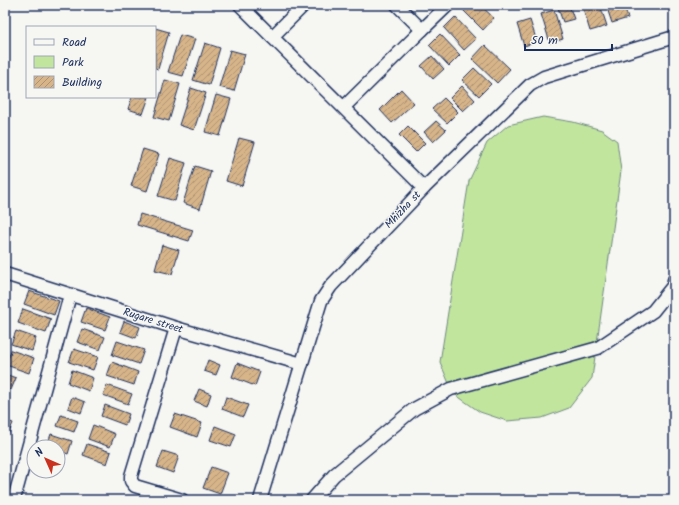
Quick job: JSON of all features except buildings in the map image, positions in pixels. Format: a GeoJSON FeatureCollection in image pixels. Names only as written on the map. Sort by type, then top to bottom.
{"type":"FeatureCollection","features":[{"type":"Feature","properties":{"kind":"street"},"geometry":{"type":"LineString","coordinates":[[240,5],[424,188]]}},
{"type":"Feature","properties":{"kind":"street"},"geometry":{"type":"LineString","coordinates":[[272,37],[304,5]]}},
{"type":"Feature","properties":{"kind":"street"},"geometry":{"type":"LineString","coordinates":[[397,5],[422,30]]}},
{"type":"Feature","properties":{"kind":"street"},"geometry":{"type":"LineString","coordinates":[[344,107],[448,5]]}},
{"type":"Feature","properties":{"kind":"street","name":"Mhizha st"},"geometry":{"type":"LineString","coordinates":[[260,500],[321,301],[331,286],[424,188],[537,80],[674,37]]}},
{"type":"Feature","properties":{"kind":"street","name":"Rugare street"},"geometry":{"type":"LineString","coordinates":[[5,274],[70,296],[302,364]]}},
{"type":"Feature","properties":{"kind":"street"},"geometry":{"type":"LineString","coordinates":[[312,500],[334,475],[414,409],[451,389],[598,348],[653,311],[673,286],[674,280]]}},
{"type":"Feature","properties":{"kind":"street"},"geometry":{"type":"LineString","coordinates":[[14,499],[70,296]]}},
{"type":"Feature","properties":{"kind":"street"},"geometry":{"type":"LineString","coordinates":[[176,328],[131,476],[131,481],[135,486],[182,500]]}},
{"type":"Feature","properties":{"kind":"green space"},"geometry":{"type":"Polygon","coordinates":[[[543,117],[573,122],[602,130],[617,141],[621,171],[592,378],[569,408],[542,418],[507,421],[480,412],[453,393],[440,362],[469,181],[487,143],[508,125],[543,117]]]}}]}
